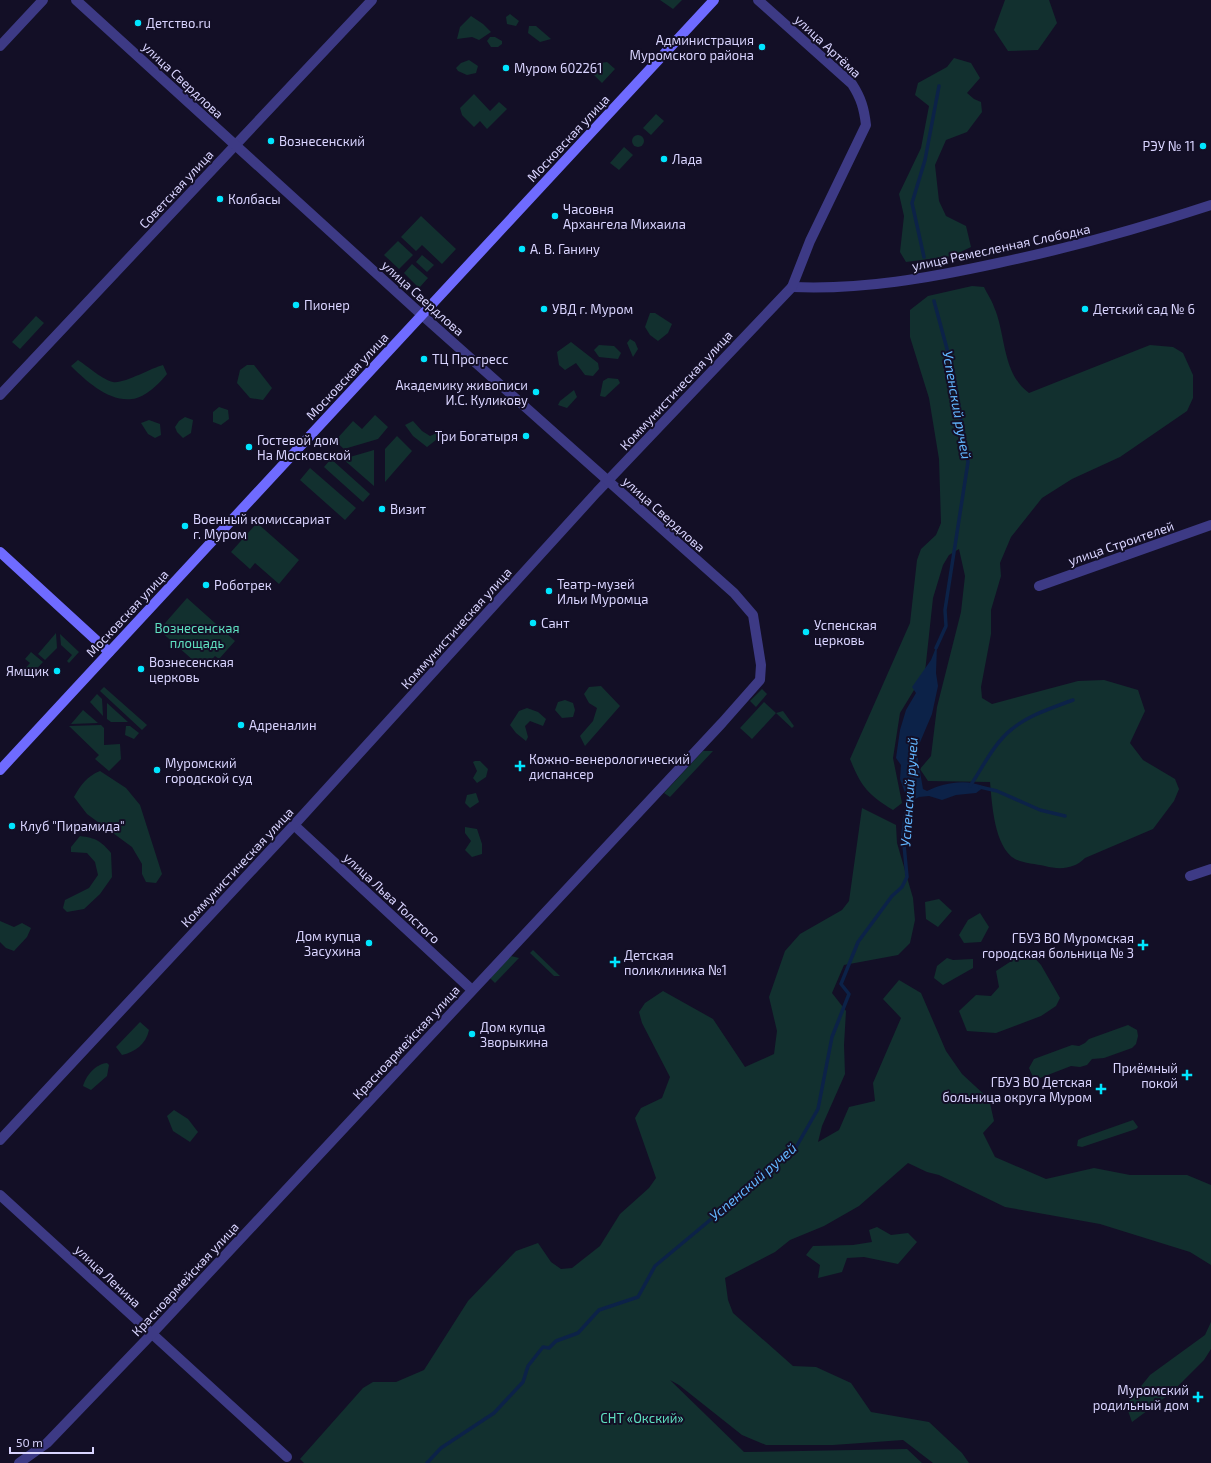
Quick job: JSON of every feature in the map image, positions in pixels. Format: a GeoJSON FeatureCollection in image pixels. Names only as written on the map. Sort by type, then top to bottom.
{"type":"FeatureCollection","features":[{"type":"Feature","properties":{"kind":"street"},"geometry":{"type":"LineString","coordinates":[[0,46],[43,0]]}},
{"type":"Feature","properties":{"kind":"street","name":"улица Свердлова"},"geometry":{"type":"LineString","coordinates":[[76,0],[422,315],[734,593],[753,614]]}},
{"type":"Feature","properties":{"kind":"street","name":"Советская улица"},"geometry":{"type":"LineString","coordinates":[[0,396],[372,0]]}},
{"type":"Feature","properties":{"kind":"street","name":"Московская улица"},"geometry":{"type":"LineString","coordinates":[[0,770],[714,0]]}},
{"type":"Feature","properties":{"kind":"street","name":"улица Артёма"},"geometry":{"type":"LineString","coordinates":[[758,0],[852,84],[861,97]]}},
{"type":"Feature","properties":{"kind":"street","name":"Коммунистическая улица"},"geometry":{"type":"LineString","coordinates":[[0,1140],[294,825],[608,481],[792,287],[810,241],[866,125],[861,97]]}},
{"type":"Feature","properties":{"kind":"street","name":"улица Ремесленная Слободка"},"geometry":{"type":"LineString","coordinates":[[792,287],[831,288],[885,284],[955,272],[1053,251],[1211,205]]}},
{"type":"Feature","properties":{"kind":"street","name":"улица Строителей"},"geometry":{"type":"LineString","coordinates":[[1039,586],[1211,525]]}},
{"type":"Feature","properties":{"kind":"street"},"geometry":{"type":"LineString","coordinates":[[0,552],[109,652]]}},
{"type":"Feature","properties":{"kind":"street","name":"Красноармейская улица"},"geometry":{"type":"LineString","coordinates":[[19,1463],[47,1443],[152,1334],[760,680],[760,647],[753,614]]}},
{"type":"Feature","properties":{"kind":"street","name":"улица Льва Толстого"},"geometry":{"type":"LineString","coordinates":[[294,825],[472,990]]}},
{"type":"Feature","properties":{"kind":"street"},"geometry":{"type":"LineString","coordinates":[[1190,876],[1211,869]]}},
{"type":"Feature","properties":{"kind":"street","name":"улица Ленина"},"geometry":{"type":"LineString","coordinates":[[0,1195],[287,1457]]}},
{"type":"Feature","properties":{"kind":"green space"},"geometry":{"type":"Polygon","coordinates":[[[660,0],[682,0],[673,9],[660,0]]]}},
{"type":"Feature","properties":{"kind":"green space"},"geometry":{"type":"Polygon","coordinates":[[[1005,0],[1049,0],[1057,23],[1038,50],[1008,51],[994,30],[1005,0]]]}},
{"type":"Feature","properties":{"kind":"green space"},"geometry":{"type":"Polygon","coordinates":[[[510,14],[519,21],[516,26],[507,24],[506,17],[510,14]]]}},
{"type":"Feature","properties":{"kind":"green space"},"geometry":{"type":"Polygon","coordinates":[[[471,16],[483,24],[491,32],[479,40],[472,37],[457,39],[460,27],[471,16]]]}},
{"type":"Feature","properties":{"kind":"green space"},"geometry":{"type":"Polygon","coordinates":[[[529,26],[536,26],[551,39],[540,42],[528,33],[529,26]]]}},
{"type":"Feature","properties":{"kind":"green space"},"geometry":{"type":"Polygon","coordinates":[[[490,37],[495,37],[502,41],[502,44],[498,47],[491,47],[487,41],[490,37]]]}},
{"type":"Feature","properties":{"kind":"green space"},"geometry":{"type":"Polygon","coordinates":[[[954,58],[971,63],[980,78],[967,93],[974,99],[981,102],[982,112],[967,132],[946,140],[935,165],[939,201],[946,216],[966,226],[971,247],[952,256],[906,262],[900,252],[904,216],[899,194],[921,148],[929,106],[915,95],[918,83],[947,67],[954,58]]]}},
{"type":"Feature","properties":{"kind":"green space"},"geometry":{"type":"Polygon","coordinates":[[[469,60],[478,66],[476,73],[467,75],[458,71],[456,68],[461,63],[469,60]]]}},
{"type":"Feature","properties":{"kind":"green space"},"geometry":{"type":"Polygon","coordinates":[[[607,62],[615,69],[602,83],[590,71],[595,64],[607,62]]]}},
{"type":"Feature","properties":{"kind":"green space"},"geometry":{"type":"Polygon","coordinates":[[[474,94],[490,111],[499,102],[507,109],[487,129],[480,121],[474,127],[462,115],[460,108],[474,94]]]}},
{"type":"Feature","properties":{"kind":"green space"},"geometry":{"type":"Polygon","coordinates":[[[656,114],[664,121],[651,135],[643,128],[656,114]]]}},
{"type":"Feature","properties":{"kind":"green space"},"geometry":{"type":"Polygon","coordinates":[[[638,135],[642,137],[644,141],[642,145],[638,147],[634,145],[632,141],[634,137],[638,135]]]}},
{"type":"Feature","properties":{"kind":"green space"},"geometry":{"type":"Polygon","coordinates":[[[624,147],[633,155],[619,170],[610,163],[624,147]]]}},
{"type":"Feature","properties":{"kind":"green space"},"geometry":{"type":"Polygon","coordinates":[[[421,216],[456,249],[442,264],[422,245],[416,251],[401,237],[421,216]]]}},
{"type":"Feature","properties":{"kind":"green space"},"geometry":{"type":"Polygon","coordinates":[[[398,241],[413,255],[399,269],[384,255],[398,241]]]}},
{"type":"Feature","properties":{"kind":"green space"},"geometry":{"type":"Polygon","coordinates":[[[422,255],[434,265],[427,272],[416,262],[422,255]]]}},
{"type":"Feature","properties":{"kind":"green space"},"geometry":{"type":"Polygon","coordinates":[[[412,264],[428,278],[419,288],[404,273],[412,264]]]}},
{"type":"Feature","properties":{"kind":"green space"},"geometry":{"type":"Polygon","coordinates":[[[972,286],[984,287],[991,299],[998,318],[1009,365],[1020,385],[1029,393],[1150,345],[1173,347],[1183,353],[1193,375],[1193,398],[1187,411],[1120,457],[1072,479],[1042,498],[1011,537],[1000,563],[1001,576],[991,610],[991,634],[981,687],[982,698],[992,704],[1078,681],[1104,680],[1138,690],[1145,711],[1130,743],[1143,760],[1175,779],[1179,789],[1174,801],[1153,829],[1085,858],[1081,862],[1066,868],[1022,862],[1015,859],[1008,853],[998,835],[995,824],[990,782],[928,781],[920,769],[931,756],[937,707],[961,612],[965,576],[959,549],[949,555],[943,565],[933,598],[925,672],[900,713],[893,758],[902,803],[893,810],[871,794],[862,783],[850,759],[910,623],[917,560],[921,549],[936,535],[941,523],[939,459],[929,398],[910,337],[910,310],[928,296],[972,286]]]}},
{"type":"Feature","properties":{"kind":"green space"},"geometry":{"type":"Polygon","coordinates":[[[650,313],[655,313],[672,324],[668,333],[658,341],[650,335],[645,327],[650,313]]]}},
{"type":"Feature","properties":{"kind":"green space"},"geometry":{"type":"Polygon","coordinates":[[[36,316],[44,323],[20,349],[12,342],[36,316]]]}},
{"type":"Feature","properties":{"kind":"green space"},"geometry":{"type":"Polygon","coordinates":[[[630,339],[635,342],[638,349],[633,357],[627,343],[630,339]]]}},
{"type":"Feature","properties":{"kind":"green space"},"geometry":{"type":"Polygon","coordinates":[[[571,342],[598,363],[599,369],[593,376],[585,375],[576,363],[565,370],[559,365],[557,352],[571,342]]]}},
{"type":"Feature","properties":{"kind":"green space"},"geometry":{"type":"Polygon","coordinates":[[[599,345],[614,346],[621,353],[618,359],[599,357],[594,350],[599,345]]]}},
{"type":"Feature","properties":{"kind":"green space"},"geometry":{"type":"Polygon","coordinates":[[[78,360],[100,376],[113,382],[124,381],[163,365],[167,374],[156,386],[142,396],[132,399],[123,399],[107,394],[84,378],[71,366],[78,360]]]}},
{"type":"Feature","properties":{"kind":"green space"},"geometry":{"type":"Polygon","coordinates":[[[247,365],[254,365],[272,388],[263,400],[250,398],[237,383],[240,370],[247,365]]]}},
{"type":"Feature","properties":{"kind":"green space"},"geometry":{"type":"Polygon","coordinates":[[[608,378],[618,379],[620,383],[605,397],[600,396],[603,381],[608,378]]]}},
{"type":"Feature","properties":{"kind":"green space"},"geometry":{"type":"Polygon","coordinates":[[[574,390],[577,397],[567,408],[558,405],[560,401],[574,390]]]}},
{"type":"Feature","properties":{"kind":"green space"},"geometry":{"type":"Polygon","coordinates":[[[219,407],[228,410],[229,419],[221,425],[213,422],[213,412],[219,407]]]}},
{"type":"Feature","properties":{"kind":"green space"},"geometry":{"type":"Polygon","coordinates":[[[375,415],[388,427],[378,439],[344,449],[335,441],[353,421],[362,429],[375,415]]]}},
{"type":"Feature","properties":{"kind":"green space"},"geometry":{"type":"Polygon","coordinates":[[[185,417],[193,420],[191,433],[183,438],[177,432],[175,427],[179,421],[185,417]]]}},
{"type":"Feature","properties":{"kind":"green space"},"geometry":{"type":"Polygon","coordinates":[[[149,420],[160,424],[161,435],[155,438],[148,434],[141,423],[149,420]]]}},
{"type":"Feature","properties":{"kind":"green space"},"geometry":{"type":"Polygon","coordinates":[[[413,421],[422,431],[430,436],[437,433],[441,436],[427,447],[413,436],[405,425],[413,421]]]}},
{"type":"Feature","properties":{"kind":"green space"},"geometry":{"type":"Polygon","coordinates":[[[397,436],[412,451],[385,482],[385,449],[397,436]]]}},
{"type":"Feature","properties":{"kind":"green space"},"geometry":{"type":"Polygon","coordinates":[[[374,450],[374,486],[343,459],[374,450]]]}},
{"type":"Feature","properties":{"kind":"green space"},"geometry":{"type":"Polygon","coordinates":[[[331,459],[370,494],[363,502],[324,467],[331,459]]]}},
{"type":"Feature","properties":{"kind":"green space"},"geometry":{"type":"Polygon","coordinates":[[[310,468],[356,508],[345,520],[300,480],[310,468]]]}},
{"type":"Feature","properties":{"kind":"green space"},"geometry":{"type":"Polygon","coordinates":[[[257,523],[299,560],[279,584],[255,563],[250,569],[231,552],[257,523]]]}},
{"type":"Feature","properties":{"kind":"green space","name":"Вознесенская площадь"},"geometry":{"type":"Polygon","coordinates":[[[187,598],[235,641],[219,659],[215,656],[203,669],[159,630],[187,598]]]}},
{"type":"Feature","properties":{"kind":"green space"},"geometry":{"type":"Polygon","coordinates":[[[56,633],[57,648],[45,660],[38,654],[56,633]]]}},
{"type":"Feature","properties":{"kind":"green space"},"geometry":{"type":"Polygon","coordinates":[[[60,634],[79,652],[69,663],[67,661],[72,655],[61,645],[60,634]]]}},
{"type":"Feature","properties":{"kind":"green space"},"geometry":{"type":"Polygon","coordinates":[[[31,652],[43,662],[29,677],[23,671],[30,663],[25,659],[31,652]]]}},
{"type":"Feature","properties":{"kind":"green space"},"geometry":{"type":"Polygon","coordinates":[[[601,686],[620,706],[585,746],[580,736],[593,721],[597,708],[589,703],[584,694],[589,687],[601,686]]]}},
{"type":"Feature","properties":{"kind":"green space"},"geometry":{"type":"Polygon","coordinates":[[[104,687],[147,725],[142,730],[100,691],[104,687]]]}},
{"type":"Feature","properties":{"kind":"green space"},"geometry":{"type":"Polygon","coordinates":[[[762,689],[767,694],[756,707],[750,701],[762,689]]]}},
{"type":"Feature","properties":{"kind":"green space"},"geometry":{"type":"Polygon","coordinates":[[[97,694],[102,699],[103,716],[90,702],[97,694]]]}},
{"type":"Feature","properties":{"kind":"green space"},"geometry":{"type":"Polygon","coordinates":[[[565,700],[573,703],[575,710],[573,717],[562,718],[555,710],[558,702],[565,700]]]}},
{"type":"Feature","properties":{"kind":"green space"},"geometry":{"type":"Polygon","coordinates":[[[764,702],[776,713],[752,739],[740,728],[764,702]]]}},
{"type":"Feature","properties":{"kind":"green space"},"geometry":{"type":"Polygon","coordinates":[[[107,703],[128,722],[111,722],[107,719],[107,703]]]}},
{"type":"Feature","properties":{"kind":"green space"},"geometry":{"type":"Polygon","coordinates":[[[527,708],[538,712],[546,719],[543,726],[530,721],[525,726],[528,737],[526,741],[516,733],[510,725],[519,711],[527,708]]]}},
{"type":"Feature","properties":{"kind":"green space"},"geometry":{"type":"Polygon","coordinates":[[[83,710],[98,723],[71,724],[83,710]]]}},
{"type":"Feature","properties":{"kind":"green space"},"geometry":{"type":"Polygon","coordinates":[[[783,711],[794,726],[792,728],[776,713],[783,711]]]}},
{"type":"Feature","properties":{"kind":"green space"},"geometry":{"type":"Polygon","coordinates":[[[101,725],[104,728],[104,745],[120,744],[121,759],[109,771],[95,759],[99,755],[69,726],[101,725]]]}},
{"type":"Feature","properties":{"kind":"green space"},"geometry":{"type":"Polygon","coordinates":[[[126,726],[130,726],[139,733],[134,739],[125,735],[126,726]]]}},
{"type":"Feature","properties":{"kind":"green space"},"geometry":{"type":"Polygon","coordinates":[[[703,751],[713,751],[670,797],[664,793],[703,751]]]}},
{"type":"Feature","properties":{"kind":"green space"},"geometry":{"type":"Polygon","coordinates":[[[480,761],[488,769],[486,777],[477,783],[473,778],[477,771],[473,762],[480,761]]]}},
{"type":"Feature","properties":{"kind":"green space"},"geometry":{"type":"Polygon","coordinates":[[[100,771],[126,788],[140,805],[162,874],[156,883],[146,882],[142,874],[142,864],[132,847],[87,814],[74,797],[84,782],[100,771]]]}},
{"type":"Feature","properties":{"kind":"green space"},"geometry":{"type":"Polygon","coordinates":[[[476,793],[479,802],[470,808],[465,803],[467,795],[476,793]]]}},
{"type":"Feature","properties":{"kind":"green space","name":"СНТ «Окский»"},"geometry":{"type":"Polygon","coordinates":[[[862,808],[896,825],[897,843],[913,898],[915,920],[910,943],[898,955],[844,965],[832,993],[846,1011],[844,1045],[845,1074],[822,1126],[818,1142],[839,1130],[849,1107],[875,1101],[873,1083],[901,1018],[883,999],[899,980],[921,993],[946,1051],[962,1074],[989,1099],[994,1121],[983,1133],[995,1157],[1046,1179],[1094,1168],[1130,1175],[1187,1175],[1211,1185],[1211,1265],[1190,1252],[1100,1224],[1005,1207],[939,1175],[927,1172],[908,1163],[859,1206],[824,1226],[790,1240],[775,1252],[725,1278],[728,1300],[733,1313],[793,1366],[816,1367],[851,1383],[871,1412],[929,1422],[962,1453],[969,1463],[933,1463],[903,1440],[833,1445],[766,1445],[742,1435],[679,1385],[670,1380],[744,1452],[907,1449],[922,1463],[304,1463],[300,1459],[363,1388],[373,1382],[396,1382],[424,1370],[468,1301],[516,1251],[538,1243],[551,1262],[561,1269],[572,1268],[600,1246],[620,1214],[649,1188],[656,1178],[635,1118],[641,1108],[662,1098],[670,1077],[642,1023],[639,1012],[645,1003],[663,991],[713,1019],[745,1067],[774,1054],[777,1031],[769,997],[785,951],[800,934],[842,910],[849,901],[862,808]]]}},
{"type":"Feature","properties":{"kind":"green space"},"geometry":{"type":"Polygon","coordinates":[[[465,827],[477,829],[482,844],[482,854],[472,857],[465,850],[471,841],[465,833],[465,827]]]}},
{"type":"Feature","properties":{"kind":"green space"},"geometry":{"type":"Polygon","coordinates":[[[80,836],[98,841],[111,853],[112,877],[100,894],[84,909],[67,912],[63,908],[65,900],[89,888],[98,875],[95,862],[87,853],[71,852],[71,847],[80,836]]]}},
{"type":"Feature","properties":{"kind":"green space"},"geometry":{"type":"Polygon","coordinates":[[[939,899],[952,911],[938,927],[926,919],[925,902],[939,899]]]}},
{"type":"Feature","properties":{"kind":"green space"},"geometry":{"type":"Polygon","coordinates":[[[980,913],[989,927],[981,942],[964,943],[959,935],[968,920],[980,913]]]}},
{"type":"Feature","properties":{"kind":"green space"},"geometry":{"type":"Polygon","coordinates":[[[0,921],[14,927],[22,923],[31,928],[27,937],[14,951],[6,948],[0,942],[0,921]]]}},
{"type":"Feature","properties":{"kind":"green space"},"geometry":{"type":"Polygon","coordinates":[[[533,950],[560,976],[554,976],[530,953],[533,950]]]}},
{"type":"Feature","properties":{"kind":"green space"},"geometry":{"type":"Polygon","coordinates":[[[1032,955],[1041,965],[1060,998],[1056,1006],[1041,1016],[996,1033],[967,1031],[959,1011],[976,995],[991,996],[999,987],[996,971],[1019,956],[1032,955]]]}},
{"type":"Feature","properties":{"kind":"green space"},"geometry":{"type":"Polygon","coordinates":[[[511,956],[519,958],[495,983],[490,978],[511,956]]]}},
{"type":"Feature","properties":{"kind":"green space"},"geometry":{"type":"Polygon","coordinates":[[[947,958],[953,960],[973,959],[973,968],[943,985],[934,978],[937,966],[947,958]]]}},
{"type":"Feature","properties":{"kind":"green space"},"geometry":{"type":"Polygon","coordinates":[[[140,1022],[149,1030],[148,1035],[139,1047],[122,1055],[116,1047],[140,1022]]]}},
{"type":"Feature","properties":{"kind":"green space"},"geometry":{"type":"Polygon","coordinates":[[[1128,1025],[1137,1030],[1138,1036],[1136,1044],[1132,1048],[1104,1058],[1092,1059],[1087,1065],[1080,1067],[1071,1066],[1040,1078],[1033,1077],[1029,1068],[1034,1059],[1072,1045],[1079,1046],[1089,1039],[1128,1025]]]}},
{"type":"Feature","properties":{"kind":"green space"},"geometry":{"type":"Polygon","coordinates":[[[107,1063],[109,1065],[107,1076],[91,1090],[83,1086],[86,1078],[95,1068],[99,1065],[107,1063]]]}},
{"type":"Feature","properties":{"kind":"green space"},"geometry":{"type":"Polygon","coordinates":[[[174,1110],[188,1119],[198,1132],[190,1142],[173,1131],[167,1116],[174,1110]]]}},
{"type":"Feature","properties":{"kind":"green space"},"geometry":{"type":"Polygon","coordinates":[[[1133,1120],[1138,1127],[1136,1129],[1082,1147],[1077,1146],[1078,1140],[1082,1138],[1133,1120]]]}},
{"type":"Feature","properties":{"kind":"green space"},"geometry":{"type":"Polygon","coordinates":[[[877,1227],[891,1235],[908,1233],[917,1242],[898,1264],[864,1257],[847,1258],[842,1272],[818,1278],[820,1265],[806,1255],[813,1246],[853,1245],[872,1242],[869,1230],[877,1227]]]}},
{"type":"Feature","properties":{"kind":"green space"},"geometry":{"type":"Polygon","coordinates":[[[1211,1322],[1211,1349],[1204,1360],[1171,1393],[1132,1422],[1126,1405],[1150,1375],[1205,1335],[1211,1322]]]}},
{"type":"Feature","properties":{"kind":"water"},"geometry":{"type":"Polygon","coordinates":[[[937,645],[936,673],[938,686],[932,714],[918,747],[918,760],[923,789],[927,791],[948,784],[963,782],[977,784],[984,787],[976,793],[956,795],[942,800],[929,796],[919,797],[908,801],[900,779],[901,765],[896,758],[900,730],[906,710],[916,693],[912,687],[931,660],[937,645]]]}},
{"type":"Feature","properties":{"kind":"waterway","name":"Успенский ручей"},"geometry":{"type":"LineString","coordinates":[[924,257],[912,203],[925,160],[939,86]]}},
{"type":"Feature","properties":{"kind":"waterway","name":"Успенский ручей"},"geometry":{"type":"LineString","coordinates":[[934,301],[953,371],[968,462],[945,610],[946,626],[936,648]]}},
{"type":"Feature","properties":{"kind":"waterway"},"geometry":{"type":"LineString","coordinates":[[970,786],[994,748],[1012,729],[1033,716],[1073,700]]}},
{"type":"Feature","properties":{"kind":"waterway"},"geometry":{"type":"LineString","coordinates":[[980,787],[997,791],[1040,810],[1065,816]]}},
{"type":"Feature","properties":{"kind":"waterway","name":"Успенский ручей"},"geometry":{"type":"LineString","coordinates":[[427,1463],[441,1448],[494,1413],[523,1382],[528,1366],[543,1347],[549,1348],[556,1341],[578,1333],[599,1310],[638,1297],[655,1266],[795,1149],[818,1109],[832,1037],[849,994],[841,984],[858,942],[892,896],[902,887],[907,877],[903,834],[908,796]]}},
{"type":"Feature","properties":{"kind":"place","name":"Детство.ru"},"geometry":{"type":"Point","coordinates":[138,23]}},
{"type":"Feature","properties":{"kind":"place","name":"Администрация Муромского района"},"geometry":{"type":"Point","coordinates":[762,47]}},
{"type":"Feature","properties":{"kind":"place","name":"Муром 602261"},"geometry":{"type":"Point","coordinates":[506,68]}},
{"type":"Feature","properties":{"kind":"place","name":"Вознесенский"},"geometry":{"type":"Point","coordinates":[271,141]}},
{"type":"Feature","properties":{"kind":"place","name":"РЭУ № 11"},"geometry":{"type":"Point","coordinates":[1203,146]}},
{"type":"Feature","properties":{"kind":"place","name":"Лада"},"geometry":{"type":"Point","coordinates":[664,159]}},
{"type":"Feature","properties":{"kind":"place","name":"Колбасы"},"geometry":{"type":"Point","coordinates":[220,199]}},
{"type":"Feature","properties":{"kind":"place","name":"Часовня Архангела Михаила"},"geometry":{"type":"Point","coordinates":[555,216]}},
{"type":"Feature","properties":{"kind":"place","name":"А. В. Ганину"},"geometry":{"type":"Point","coordinates":[522,249]}},
{"type":"Feature","properties":{"kind":"place","name":"Пионер"},"geometry":{"type":"Point","coordinates":[296,305]}},
{"type":"Feature","properties":{"kind":"place","name":"УВД г. Муром"},"geometry":{"type":"Point","coordinates":[544,309]}},
{"type":"Feature","properties":{"kind":"place","name":"Детский сад № 6"},"geometry":{"type":"Point","coordinates":[1085,309]}},
{"type":"Feature","properties":{"kind":"place","name":"ТЦ Прогресс"},"geometry":{"type":"Point","coordinates":[424,359]}},
{"type":"Feature","properties":{"kind":"place","name":"Академику живописи И.С. Куликову"},"geometry":{"type":"Point","coordinates":[536,392]}},
{"type":"Feature","properties":{"kind":"place","name":"Три Богатыря"},"geometry":{"type":"Point","coordinates":[526,436]}},
{"type":"Feature","properties":{"kind":"place","name":"Гостевой дом На Московской"},"geometry":{"type":"Point","coordinates":[249,447]}},
{"type":"Feature","properties":{"kind":"place","name":"Визит"},"geometry":{"type":"Point","coordinates":[382,509]}},
{"type":"Feature","properties":{"kind":"place","name":"Военный комиссариат г. Муром"},"geometry":{"type":"Point","coordinates":[185,526]}},
{"type":"Feature","properties":{"kind":"place","name":"Роботрек"},"geometry":{"type":"Point","coordinates":[206,585]}},
{"type":"Feature","properties":{"kind":"place","name":"Театр-музей Ильи Муромца"},"geometry":{"type":"Point","coordinates":[549,591]}},
{"type":"Feature","properties":{"kind":"place","name":"Сант"},"geometry":{"type":"Point","coordinates":[533,623]}},
{"type":"Feature","properties":{"kind":"place","name":"Успенская церковь"},"geometry":{"type":"Point","coordinates":[806,632]}},
{"type":"Feature","properties":{"kind":"place","name":"Вознесенская церковь"},"geometry":{"type":"Point","coordinates":[141,669]}},
{"type":"Feature","properties":{"kind":"place","name":"Ямщик"},"geometry":{"type":"Point","coordinates":[57,671]}},
{"type":"Feature","properties":{"kind":"place","name":"Адреналин"},"geometry":{"type":"Point","coordinates":[241,725]}},
{"type":"Feature","properties":{"kind":"place","name":"Кожно-венерологический диспансер"},"geometry":{"type":"Point","coordinates":[520,766]}},
{"type":"Feature","properties":{"kind":"place","name":"Муромский городской суд"},"geometry":{"type":"Point","coordinates":[157,770]}},
{"type":"Feature","properties":{"kind":"place","name":"Клуб \"Пирамида\""},"geometry":{"type":"Point","coordinates":[12,826]}},
{"type":"Feature","properties":{"kind":"place","name":"Дом купца Засухина"},"geometry":{"type":"Point","coordinates":[369,943]}},
{"type":"Feature","properties":{"kind":"place","name":"ГБУЗ ВО Муромская городская больница № 3"},"geometry":{"type":"Point","coordinates":[1143,945]}},
{"type":"Feature","properties":{"kind":"place","name":"Детская поликлиника №1"},"geometry":{"type":"Point","coordinates":[615,962]}},
{"type":"Feature","properties":{"kind":"place","name":"Дом купца Зворыкина"},"geometry":{"type":"Point","coordinates":[472,1034]}},
{"type":"Feature","properties":{"kind":"place","name":"Приёмный покой"},"geometry":{"type":"Point","coordinates":[1187,1075]}},
{"type":"Feature","properties":{"kind":"place","name":"ГБУЗ ВО Детская больница округа Муром"},"geometry":{"type":"Point","coordinates":[1101,1089]}},
{"type":"Feature","properties":{"kind":"place","name":"Муромский родильный дом"},"geometry":{"type":"Point","coordinates":[1198,1397]}}]}
